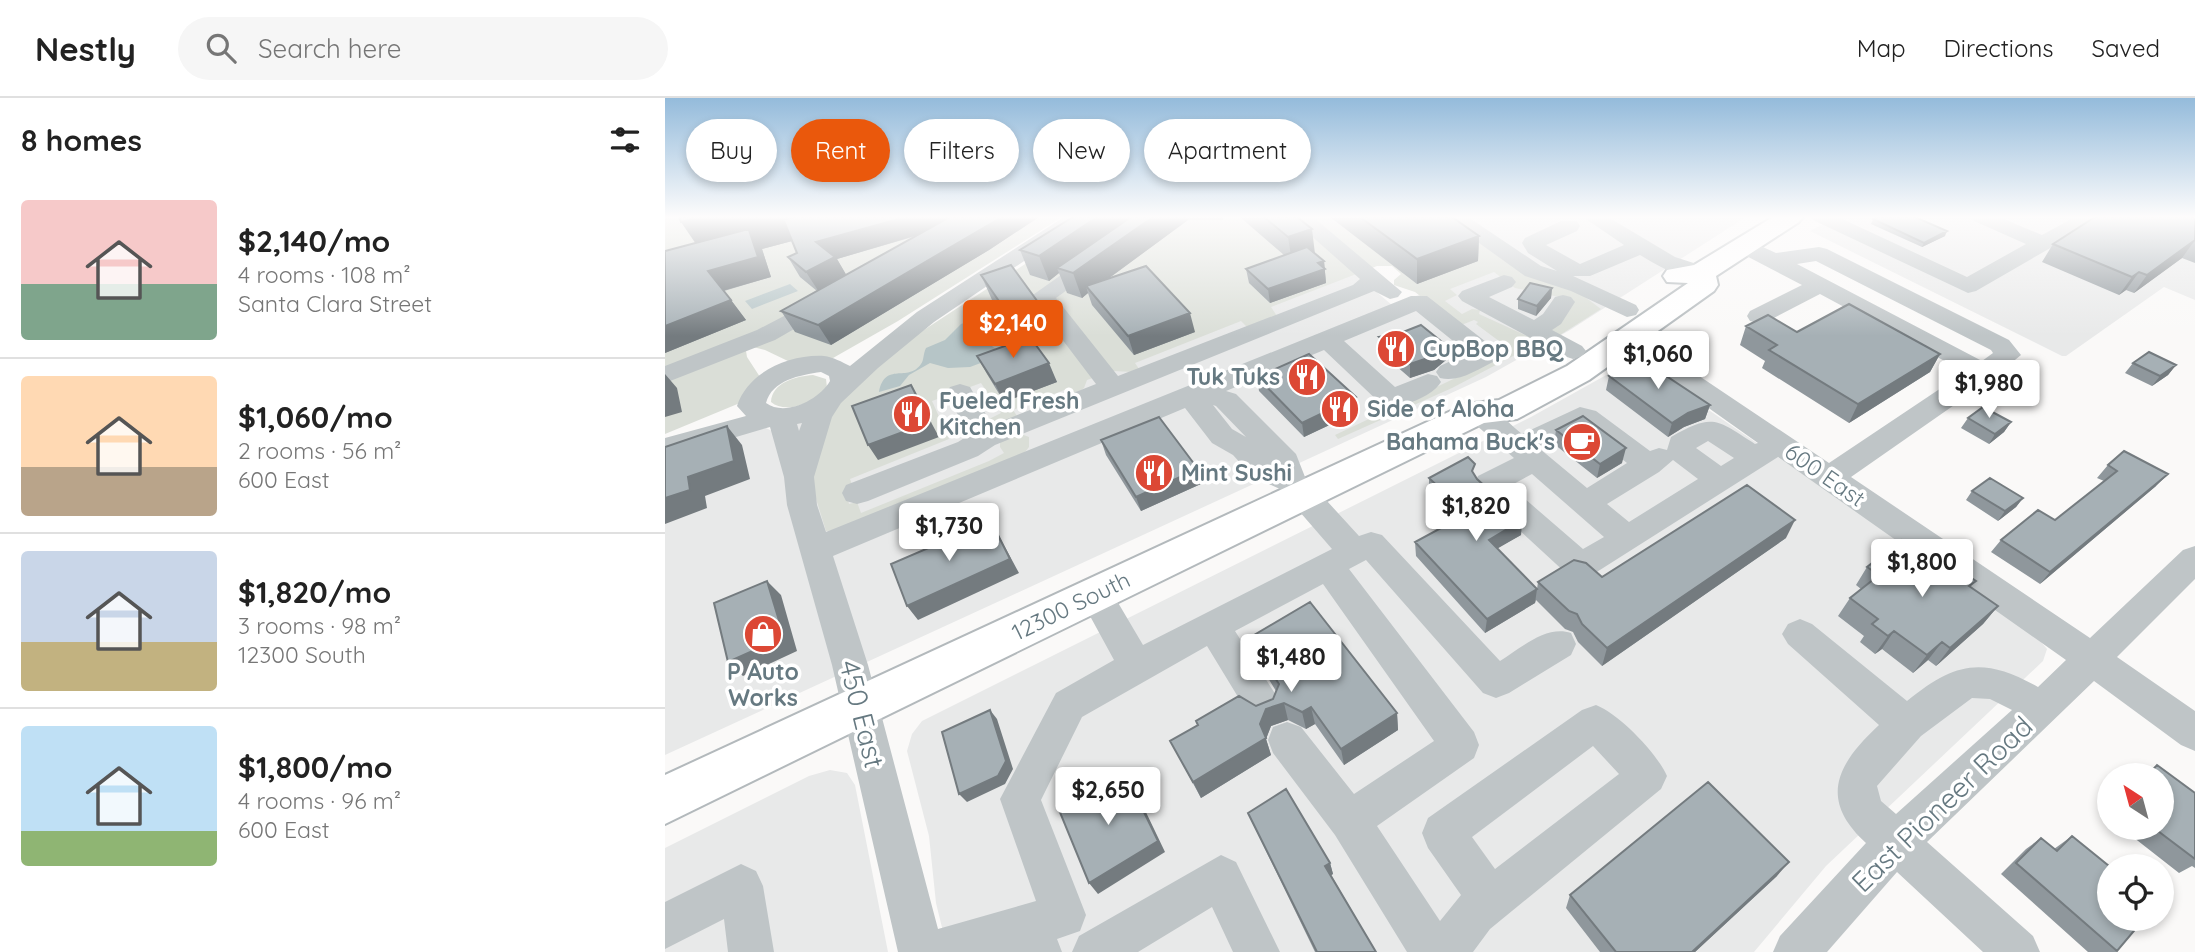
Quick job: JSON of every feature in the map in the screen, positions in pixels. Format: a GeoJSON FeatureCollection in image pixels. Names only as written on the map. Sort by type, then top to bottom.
{"type":"FeatureCollection","features":[{"type":"Feature","properties":{"kind":"main road","name":"12300 South"},"geometry":{"type":"LineString","coordinates":[[665,800],[1095,594],[1298,487],[1478,412],[1505,411],[1578,373],[1679,275],[1701,273],[1725,257]]}},
{"type":"Feature","properties":{"kind":"main road","name":"12300 South"},"geometry":{"type":"LineString","coordinates":[[1478,412],[1487,397],[1627,324]]}},
{"type":"Feature","properties":{"kind":"street"},"geometry":{"type":"LineString","coordinates":[[665,446],[777,417],[807,412],[835,395],[870,360],[917,323],[1017,257]]}},
{"type":"Feature","properties":{"kind":"street"},"geometry":{"type":"LineString","coordinates":[[1099,257],[1042,297],[1112,387]]}},
{"type":"Feature","properties":{"kind":"street"},"geometry":{"type":"LineString","coordinates":[[1348,257],[1375,279],[1409,314]]}},
{"type":"Feature","properties":{"kind":"street","name":"600 East"},"geometry":{"type":"LineString","coordinates":[[1513,257],[1534,271],[1579,286],[1627,324],[1767,450],[1828,478],[2091,658],[2195,733]]}},
{"type":"Feature","properties":{"kind":"street"},"geometry":{"type":"LineString","coordinates":[[1551,257],[1577,271],[1617,257]]}},
{"type":"Feature","properties":{"kind":"street"},"geometry":{"type":"LineString","coordinates":[[1659,257],[1701,273]]}},
{"type":"Feature","properties":{"kind":"street"},"geometry":{"type":"LineString","coordinates":[[1767,257],[1984,372]]}},
{"type":"Feature","properties":{"kind":"street"},"geometry":{"type":"LineString","coordinates":[[1773,260],[1797,257]]}},
{"type":"Feature","properties":{"kind":"street"},"geometry":{"type":"LineString","coordinates":[[1825,257],[2000,345],[2008,355],[1828,478]]}},
{"type":"Feature","properties":{"kind":"street"},"geometry":{"type":"LineString","coordinates":[[1906,257],[1968,286],[2019,257]]}},
{"type":"Feature","properties":{"kind":"street"},"geometry":{"type":"LineString","coordinates":[[857,493],[968,449],[985,438],[1036,417],[1361,290],[1375,279]]}},
{"type":"Feature","properties":{"kind":"street"},"geometry":{"type":"LineString","coordinates":[[1504,282],[1469,296],[1573,351]]}},
{"type":"Feature","properties":{"kind":"street"},"geometry":{"type":"LineString","coordinates":[[1759,316],[1820,285]]}},
{"type":"Feature","properties":{"kind":"street"},"geometry":{"type":"LineString","coordinates":[[665,375],[744,345],[844,290]]}},
{"type":"Feature","properties":{"kind":"street"},"geometry":{"type":"LineString","coordinates":[[817,549],[1353,328],[1409,314],[1419,302],[1486,355],[1392,399],[1327,339]]}},
{"type":"Feature","properties":{"kind":"street"},"geometry":{"type":"LineString","coordinates":[[1536,330],[1552,319],[1563,302]]}},
{"type":"Feature","properties":{"kind":"street"},"geometry":{"type":"LineString","coordinates":[[665,446],[757,392],[778,374],[861,350],[917,323]]}},
{"type":"Feature","properties":{"kind":"street"},"geometry":{"type":"LineString","coordinates":[[1353,328],[1371,342],[1381,344]]}},
{"type":"Feature","properties":{"kind":"street"},"geometry":{"type":"LineString","coordinates":[[744,345],[810,365],[835,366],[843,372],[846,379],[835,395]]}},
{"type":"Feature","properties":{"kind":"street"},"geometry":{"type":"LineString","coordinates":[[744,345],[747,357],[760,377],[751,406],[756,412],[777,417]]}},
{"type":"Feature","properties":{"kind":"street"},"geometry":{"type":"LineString","coordinates":[[1199,392],[1226,400],[1286,461],[1298,487],[1341,559],[1461,745],[1350,821]]}},
{"type":"Feature","properties":{"kind":"street"},"geometry":{"type":"LineString","coordinates":[[960,394],[985,438]]}},
{"type":"Feature","properties":{"kind":"street","name":"450 East"},"geometry":{"type":"LineString","coordinates":[[799,477],[818,417],[835,395]]}},
{"type":"Feature","properties":{"kind":"street"},"geometry":{"type":"LineString","coordinates":[[1592,407],[1654,461]]}},
{"type":"Feature","properties":{"kind":"street"},"geometry":{"type":"LineString","coordinates":[[1478,412],[1627,539]]}},
{"type":"Feature","properties":{"kind":"street"},"geometry":{"type":"LineString","coordinates":[[1726,484],[1654,461],[1586,417],[1580,416],[1489,484],[1580,566],[1726,484],[1767,450]]}},
{"type":"Feature","properties":{"kind":"street","name":"450 East"},"geometry":{"type":"LineString","coordinates":[[777,417],[799,477],[802,505],[861,707],[921,952]]}},
{"type":"Feature","properties":{"kind":"street"},"geometry":{"type":"LineString","coordinates":[[1036,417],[1055,451]]}},
{"type":"Feature","properties":{"kind":"street"},"geometry":{"type":"LineString","coordinates":[[1726,484],[1685,455],[1681,444],[1705,430],[1767,450]]}},
{"type":"Feature","properties":{"kind":"street"},"geometry":{"type":"LineString","coordinates":[[1585,503],[1654,461]]}},
{"type":"Feature","properties":{"kind":"street"},"geometry":{"type":"LineString","coordinates":[[939,952],[1034,939],[1064,915],[1020,799],[1069,705],[1136,666],[1371,544],[1496,682],[1558,644]]}},
{"type":"Feature","properties":{"kind":"street","name":"East Pioneer Road"},"geometry":{"type":"LineString","coordinates":[[1797,952],[1896,842],[2041,708],[2195,559]]}},
{"type":"Feature","properties":{"kind":"street"},"geometry":{"type":"LineString","coordinates":[[1095,594],[1136,666]]}},
{"type":"Feature","properties":{"kind":"street"},"geometry":{"type":"LineString","coordinates":[[1213,626],[1262,703]]}},
{"type":"Feature","properties":{"kind":"street"},"geometry":{"type":"LineString","coordinates":[[1800,634],[1907,725]]}},
{"type":"Feature","properties":{"kind":"street"},"geometry":{"type":"LineString","coordinates":[[2017,952],[1866,815],[1857,799],[1857,785],[1890,739],[1942,696],[1970,681],[1993,682],[2041,708]]}},
{"type":"Feature","properties":{"kind":"street"},"geometry":{"type":"LineString","coordinates":[[1445,952],[1474,914],[1647,776],[1596,722],[1443,833],[1491,900]]}},
{"type":"Feature","properties":{"kind":"street"},"geometry":{"type":"LineString","coordinates":[[1287,740],[1350,821],[1421,934],[1437,952]]}},
{"type":"Feature","properties":{"kind":"street"},"geometry":{"type":"LineString","coordinates":[[1117,946],[1221,877],[1257,952]]}},
{"type":"Feature","properties":{"kind":"street"},"geometry":{"type":"LineString","coordinates":[[665,926],[741,886],[751,952]]}},
{"type":"Feature","properties":{"kind":"shaded area"},"geometry":{"type":"Polygon","coordinates":[[[665,257],[999,257],[898,321],[826,362],[790,362],[765,350],[745,345],[747,357],[760,377],[752,398],[665,434],[665,257]]]}},
{"type":"Feature","properties":{"kind":"shaded area"},"geometry":{"type":"Polygon","coordinates":[[[1036,257],[1514,257],[1601,309],[1560,335],[1549,331],[1574,300],[1515,288],[1494,272],[1450,289],[1457,295],[1445,301],[1462,314],[1472,309],[1480,310],[1479,314],[1540,342],[1452,388],[1338,439],[1335,435],[1502,356],[1491,350],[1503,344],[1476,324],[1478,322],[1474,320],[1459,326],[1415,292],[1394,285],[1394,280],[1401,274],[1392,266],[1377,266],[1271,307],[1277,316],[1248,328],[1241,321],[1135,363],[1139,369],[1133,372],[1113,371],[1087,380],[1084,388],[1074,395],[1067,389],[1013,410],[1017,416],[1000,423],[990,424],[987,420],[1001,413],[981,383],[932,401],[949,439],[850,479],[853,487],[846,490],[849,504],[857,502],[861,513],[989,461],[1004,453],[1000,441],[1007,437],[1025,435],[1029,437],[1029,447],[1021,457],[844,530],[826,531],[813,489],[815,459],[830,414],[881,358],[1036,257]]]}},
{"type":"Feature","properties":{"kind":"shaded area"},"geometry":{"type":"Polygon","coordinates":[[[1314,257],[1335,257],[1392,305],[1504,263],[1495,257],[1684,257],[1570,330],[1486,377],[665,755],[665,459],[764,427],[772,431],[1314,257]]]}},
{"type":"Feature","properties":{"kind":"shaded area"},"geometry":{"type":"Polygon","coordinates":[[[1862,257],[2195,257],[2195,300],[2164,287],[2066,356],[1862,257]]]}},
{"type":"Feature","properties":{"kind":"shaded area"},"geometry":{"type":"Polygon","coordinates":[[[790,284],[798,291],[752,309],[745,301],[790,284]]]}},
{"type":"Feature","properties":{"kind":"shaded area"},"geometry":{"type":"Polygon","coordinates":[[[979,323],[983,327],[983,339],[997,350],[994,358],[970,367],[948,368],[930,363],[909,375],[900,386],[879,392],[886,377],[916,369],[922,362],[926,348],[945,340],[961,324],[979,323]]]}},
{"type":"Feature","properties":{"kind":"shaded area"},"geometry":{"type":"Polygon","coordinates":[[[1626,364],[1656,374],[2031,630],[2047,649],[2043,661],[1826,866],[1754,952],[948,952],[936,903],[929,836],[907,751],[912,734],[922,721],[1531,417],[1626,364]]]}},
{"type":"Feature","properties":{"kind":"shaded area"},"geometry":{"type":"Polygon","coordinates":[[[813,375],[826,379],[827,388],[816,398],[792,407],[777,406],[771,402],[776,389],[786,381],[813,375]]]}},
{"type":"Feature","properties":{"kind":"shaded area"},"geometry":{"type":"Polygon","coordinates":[[[830,770],[847,773],[855,785],[888,952],[665,952],[665,848],[809,776],[830,770]]]}},
{"type":"Feature","properties":{"kind":"building"},"geometry":{"type":"Polygon","coordinates":[[[665,257],[758,257],[708,271],[731,300],[665,326],[665,257]]]}},
{"type":"Feature","properties":{"kind":"building"},"geometry":{"type":"Polygon","coordinates":[[[788,257],[835,257],[835,257],[806,272],[788,257]]]}},
{"type":"Feature","properties":{"kind":"building"},"geometry":{"type":"Polygon","coordinates":[[[878,257],[934,257],[818,325],[781,311],[878,257]]]}},
{"type":"Feature","properties":{"kind":"building"},"geometry":{"type":"Polygon","coordinates":[[[1073,257],[1096,257],[1073,273],[1057,268],[1073,257]]]}},
{"type":"Feature","properties":{"kind":"building"},"geometry":{"type":"Polygon","coordinates":[[[1280,257],[1319,257],[1324,261],[1318,263],[1325,269],[1268,289],[1246,269],[1280,257]]]}},
{"type":"Feature","properties":{"kind":"building"},"geometry":{"type":"Polygon","coordinates":[[[2084,257],[2172,257],[2147,275],[2139,272],[2132,277],[2084,257]]]}},
{"type":"Feature","properties":{"kind":"building"},"geometry":{"type":"Polygon","coordinates":[[[1011,265],[1043,309],[1012,320],[981,275],[1011,265]]]}},
{"type":"Feature","properties":{"kind":"building"},"geometry":{"type":"Polygon","coordinates":[[[1146,266],[1190,313],[1128,336],[1086,286],[1146,266]]]}},
{"type":"Feature","properties":{"kind":"building"},"geometry":{"type":"Polygon","coordinates":[[[1530,283],[1552,288],[1537,306],[1518,299],[1530,283]]]}},
{"type":"Feature","properties":{"kind":"building"},"geometry":{"type":"Polygon","coordinates":[[[1849,304],[1940,354],[1858,404],[1769,350],[1777,345],[1746,326],[1768,315],[1797,332],[1849,304]]]}},
{"type":"Feature","properties":{"kind":"building"},"geometry":{"type":"Polygon","coordinates":[[[1421,325],[1447,346],[1434,356],[1410,364],[1379,337],[1398,334],[1421,325]]]}},
{"type":"Feature","properties":{"kind":"building"},"geometry":{"type":"Polygon","coordinates":[[[1030,337],[1049,363],[995,384],[977,356],[1030,337]]]}},
{"type":"Feature","properties":{"kind":"building"},"geometry":{"type":"Polygon","coordinates":[[[2149,352],[2176,365],[2160,376],[2133,363],[2149,352]]]}},
{"type":"Feature","properties":{"kind":"building"},"geometry":{"type":"Polygon","coordinates":[[[1309,354],[1356,397],[1302,423],[1257,377],[1309,354]]]}},
{"type":"Feature","properties":{"kind":"building"},"geometry":{"type":"Polygon","coordinates":[[[1636,362],[1648,364],[1710,405],[1688,413],[1672,423],[1609,376],[1636,362]]]}},
{"type":"Feature","properties":{"kind":"building"},"geometry":{"type":"Polygon","coordinates":[[[911,385],[930,422],[868,445],[852,406],[911,385]]]}},
{"type":"Feature","properties":{"kind":"building"},"geometry":{"type":"Polygon","coordinates":[[[1983,407],[2011,422],[1995,434],[1968,418],[1983,407]]]}},
{"type":"Feature","properties":{"kind":"building"},"geometry":{"type":"Polygon","coordinates":[[[1583,416],[1626,448],[1600,464],[1556,430],[1583,416]]]}},
{"type":"Feature","properties":{"kind":"building"},"geometry":{"type":"Polygon","coordinates":[[[1159,417],[1198,469],[1136,497],[1101,440],[1159,417]]]}},
{"type":"Feature","properties":{"kind":"building"},"geometry":{"type":"Polygon","coordinates":[[[727,426],[734,461],[688,477],[690,490],[665,498],[665,447],[727,426]]]}},
{"type":"Feature","properties":{"kind":"building"},"geometry":{"type":"Polygon","coordinates":[[[2124,451],[2168,474],[2050,572],[2001,540],[2038,510],[2055,520],[2117,471],[2108,465],[2124,451]]]}},
{"type":"Feature","properties":{"kind":"building"},"geometry":{"type":"Polygon","coordinates":[[[1468,457],[1475,464],[1472,471],[1477,479],[1522,520],[1489,540],[1537,589],[1487,619],[1415,542],[1467,514],[1429,478],[1468,457]]]}},
{"type":"Feature","properties":{"kind":"building"},"geometry":{"type":"Polygon","coordinates":[[[1990,478],[2023,498],[2005,511],[1972,491],[1990,478]]]}},
{"type":"Feature","properties":{"kind":"building"},"geometry":{"type":"Polygon","coordinates":[[[1747,485],[1795,520],[1607,648],[1582,624],[1577,614],[1569,611],[1538,582],[1574,560],[1586,563],[1602,577],[1747,485]]]}},
{"type":"Feature","properties":{"kind":"building"},"geometry":{"type":"Polygon","coordinates":[[[991,521],[1010,559],[907,606],[891,564],[991,521]]]}},
{"type":"Feature","properties":{"kind":"building"},"geometry":{"type":"Polygon","coordinates":[[[1902,540],[1946,570],[1952,565],[1976,581],[1969,586],[1998,606],[1950,648],[1942,642],[1927,655],[1894,631],[1888,636],[1872,624],[1878,619],[1850,598],[1879,575],[1867,567],[1902,540]]]}},
{"type":"Feature","properties":{"kind":"building"},"geometry":{"type":"Polygon","coordinates":[[[767,581],[784,637],[728,662],[714,603],[767,581]]]}},
{"type":"Feature","properties":{"kind":"building"},"geometry":{"type":"Polygon","coordinates":[[[1310,602],[1397,713],[1341,749],[1311,707],[1302,712],[1284,703],[1266,709],[1260,724],[1266,738],[1193,782],[1170,741],[1198,725],[1196,721],[1239,696],[1256,706],[1273,699],[1279,684],[1249,638],[1310,602]]]}},
{"type":"Feature","properties":{"kind":"building"},"geometry":{"type":"Polygon","coordinates":[[[990,710],[1006,761],[998,776],[959,794],[942,732],[990,710]]]}},
{"type":"Feature","properties":{"kind":"building"},"geometry":{"type":"Polygon","coordinates":[[[1125,773],[1158,841],[1089,883],[1059,810],[1125,773]]]}},
{"type":"Feature","properties":{"kind":"building"},"geometry":{"type":"Polygon","coordinates":[[[2174,778],[2195,793],[2195,859],[2170,840],[2174,840],[2174,778]]]}},
{"type":"Feature","properties":{"kind":"building"},"geometry":{"type":"Polygon","coordinates":[[[1708,782],[1789,862],[1692,952],[1616,952],[1570,895],[1708,782]]]}},
{"type":"Feature","properties":{"kind":"building"},"geometry":{"type":"Polygon","coordinates":[[[1286,789],[1330,863],[1325,866],[1376,952],[1317,952],[1248,813],[1286,789]]]}},
{"type":"Feature","properties":{"kind":"building"},"geometry":{"type":"Polygon","coordinates":[[[2072,836],[2097,856],[2097,931],[2134,931],[2117,951],[2016,863],[2041,838],[2057,851],[2072,836]]]}},
{"type":"Feature","properties":{"kind":"place","name":"CupBop BBQ"},"geometry":{"type":"Point","coordinates":[1396,349]}},
{"type":"Feature","properties":{"kind":"place","name":"Tuk Tuks"},"geometry":{"type":"Point","coordinates":[1307,377]}},
{"type":"Feature","properties":{"kind":"place","name":"Side of Aloha"},"geometry":{"type":"Point","coordinates":[1340,409]}},
{"type":"Feature","properties":{"kind":"place","name":"Fueled Fresh Kitchen"},"geometry":{"type":"Point","coordinates":[912,414]}},
{"type":"Feature","properties":{"kind":"place","name":"Bahama Buck's"},"geometry":{"type":"Point","coordinates":[1582,442]}},
{"type":"Feature","properties":{"kind":"place","name":"Mint Sushi"},"geometry":{"type":"Point","coordinates":[1154,473]}},
{"type":"Feature","properties":{"kind":"place","name":"P Auto Works"},"geometry":{"type":"Point","coordinates":[763,634]}}]}
